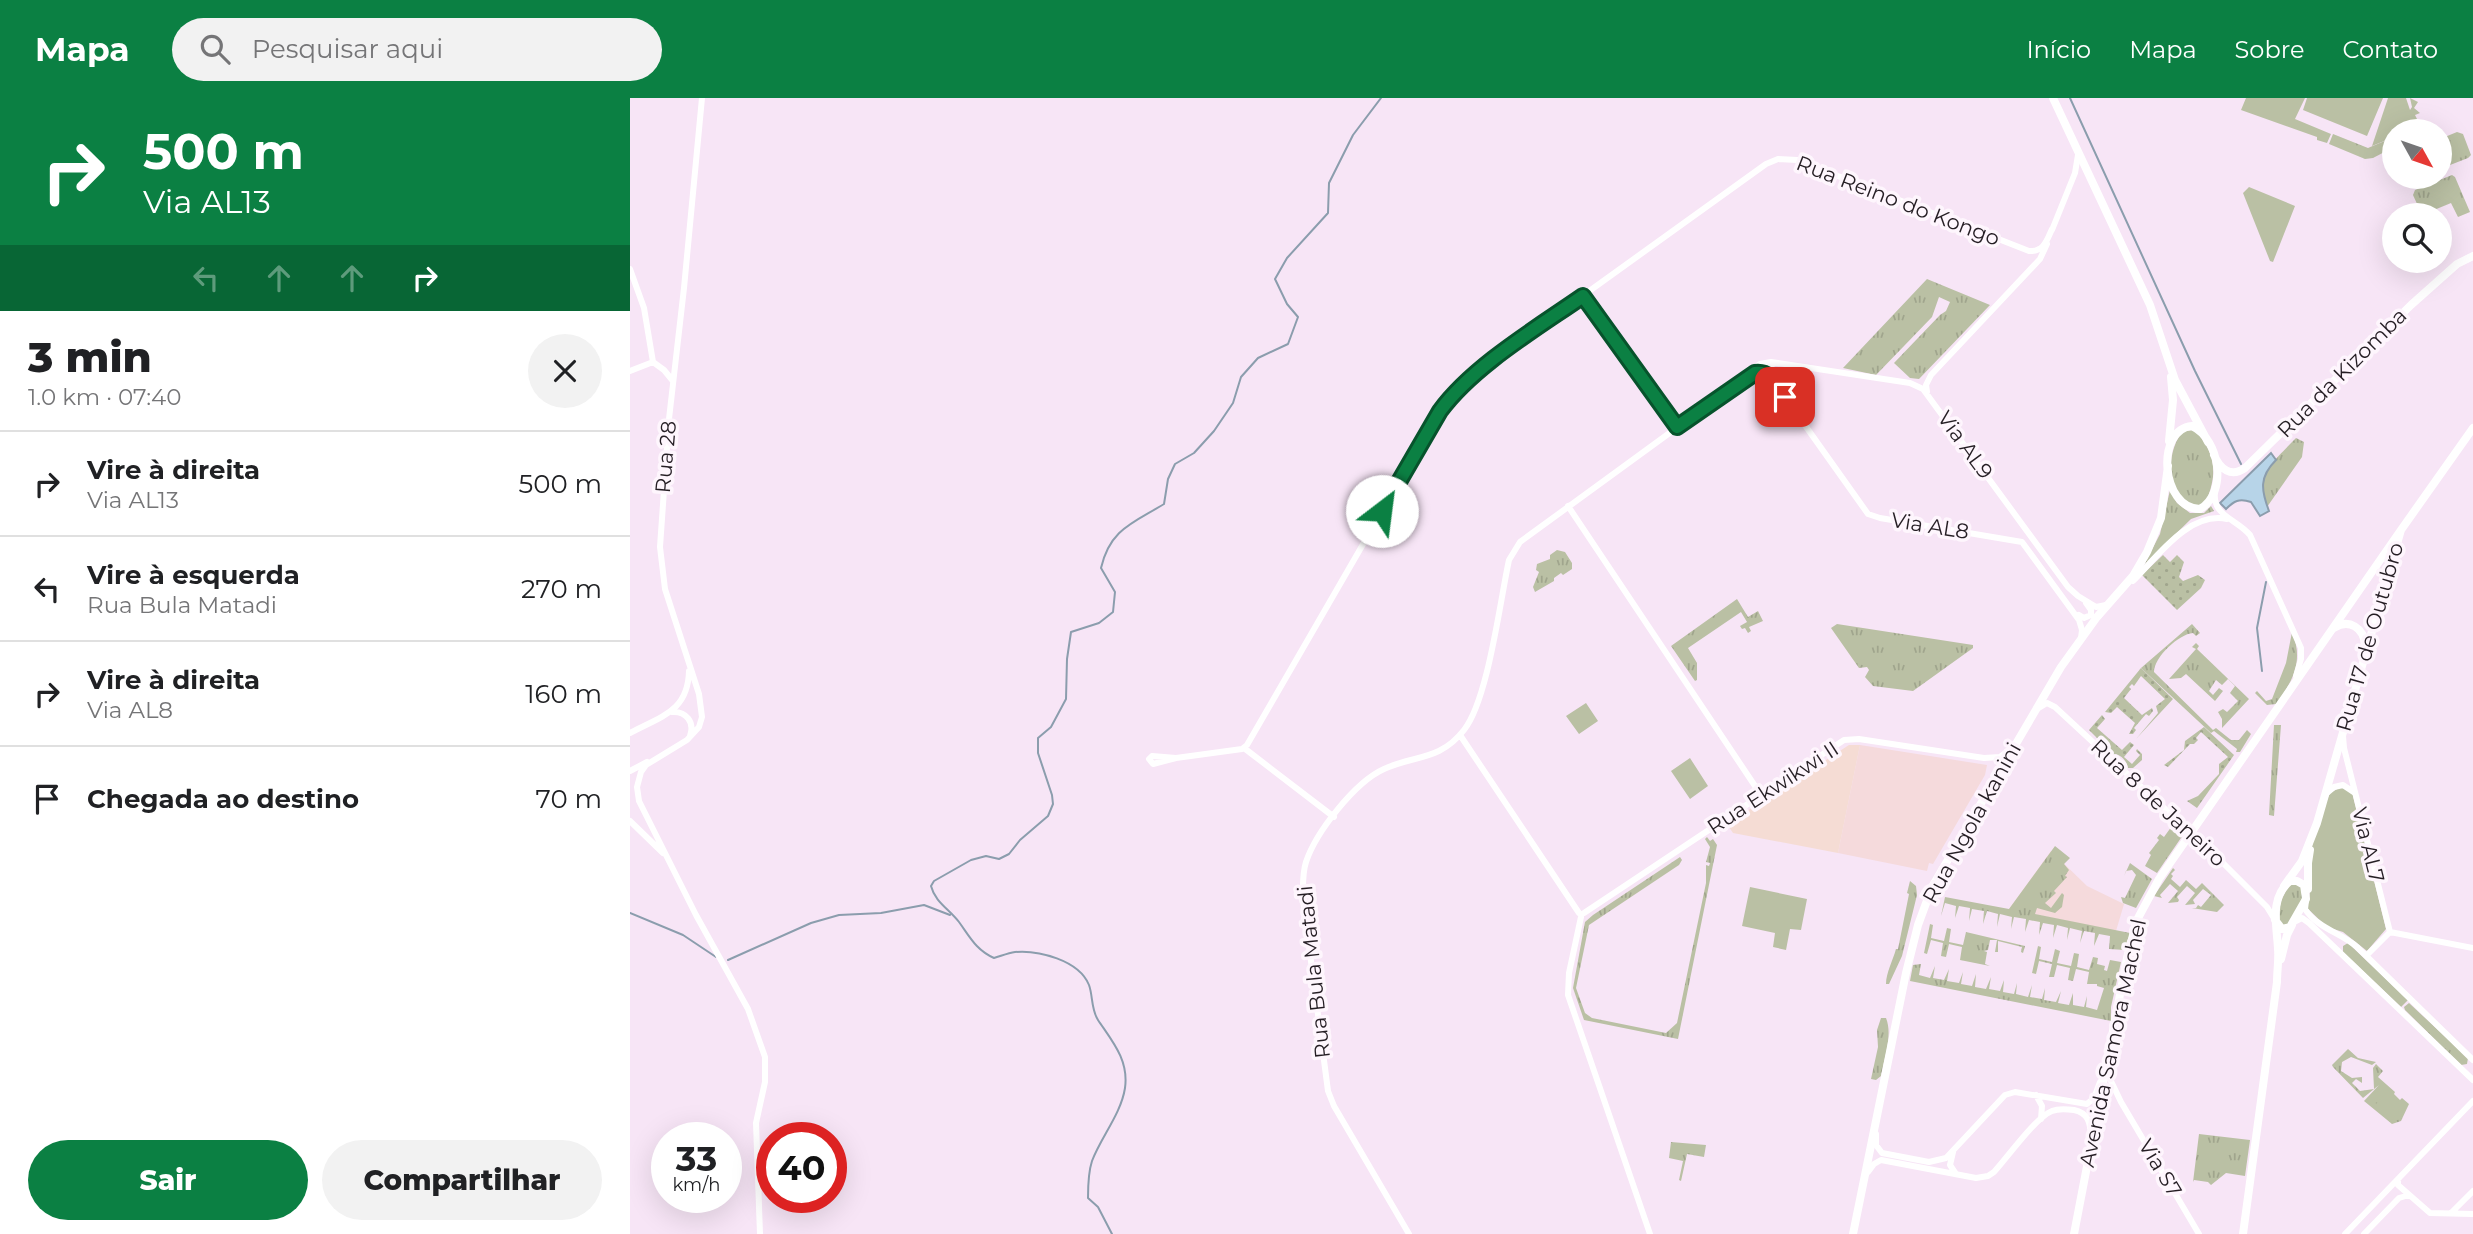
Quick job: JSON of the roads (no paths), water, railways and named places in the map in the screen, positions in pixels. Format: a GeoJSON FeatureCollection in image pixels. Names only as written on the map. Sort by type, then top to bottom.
{"type":"FeatureCollection","features":[{"type":"Feature","properties":{"kind":"main road"},"geometry":{"type":"LineString","coordinates":[[2053,98],[2146,294],[2162,340],[2175,380],[2214,455],[2216,486],[2206,506],[2200,509],[2187,507],[2172,488],[2168,466],[2173,400],[2171,377],[2162,340]]}},
{"type":"Feature","properties":{"kind":"main road","name":"Rua da Kizomba"},"geometry":{"type":"LineString","coordinates":[[2214,455],[2218,465],[2225,470],[2237,472],[2245,468],[2411,305],[2457,264],[2473,256]]}},
{"type":"Feature","properties":{"kind":"main road"},"geometry":{"type":"LineString","coordinates":[[2169,450],[2174,437],[2184,427],[2197,428],[2208,442]]}},
{"type":"Feature","properties":{"kind":"main road","name":"Rua 17 de Outubro"},"geometry":{"type":"LineString","coordinates":[[2306,899],[2309,858],[2317,823],[2401,530],[2473,428]]}},
{"type":"Feature","properties":{"kind":"main road","name":"Rua Ngola kanini"},"geometry":{"type":"LineString","coordinates":[[1853,1234],[1897,1011],[1918,925],[1940,872],[2034,712],[2081,638],[2140,564],[2154,538],[2164,505],[2168,466]]}},
{"type":"Feature","properties":{"kind":"main road","name":"Avenida Samora Machel"},"geometry":{"type":"LineString","coordinates":[[2074,1234],[2127,958],[2137,920],[2158,879],[2401,530]]}},
{"type":"Feature","properties":{"kind":"main road"},"geometry":{"type":"LineString","coordinates":[[2327,634],[2338,625],[2353,625],[2365,639],[2365,652]]}},
{"type":"Feature","properties":{"kind":"main road","name":"Rua 17 de Outubro"},"geometry":{"type":"LineString","coordinates":[[2275,919],[2277,902],[2284,886],[2302,861],[2317,823]]}},
{"type":"Feature","properties":{"kind":"main road"},"geometry":{"type":"LineString","coordinates":[[2243,1234],[2277,982],[2287,935],[2306,899],[2306,888],[2301,882],[2290,881],[2284,886]]}},
{"type":"Feature","properties":{"kind":"main road"},"geometry":{"type":"LineString","coordinates":[[2275,919],[2277,926],[2282,929],[2287,929],[2293,923]]}},
{"type":"Feature","properties":{"kind":"main road"},"geometry":{"type":"LineString","coordinates":[[2275,919],[2277,982]]}},
{"type":"Feature","properties":{"kind":"street","name":"Rua 28"},"geometry":{"type":"LineString","coordinates":[[687,655],[662,573],[661,507],[702,98]]}},
{"type":"Feature","properties":{"kind":"street"},"geometry":{"type":"LineString","coordinates":[[1927,392],[1926,385],[1931,375],[2040,259],[2071,183],[2078,162],[2078,151]]}},
{"type":"Feature","properties":{"kind":"street","name":"Rua Reino do Kongo"},"geometry":{"type":"LineString","coordinates":[[1244,748],[1445,404],[1485,366],[1766,164],[1778,159],[1797,160],[2018,248],[2039,250],[2052,229]]}},
{"type":"Feature","properties":{"kind":"street"},"geometry":{"type":"LineString","coordinates":[[2071,183],[2079,172],[2091,177]]}},
{"type":"Feature","properties":{"kind":"street","name":"Rua Reino do Kongo"},"geometry":{"type":"LineString","coordinates":[[2018,248],[2032,259],[2040,259]]}},
{"type":"Feature","properties":{"kind":"street"},"geometry":{"type":"LineString","coordinates":[[630,269],[644,308],[653,362],[673,381]]}},
{"type":"Feature","properties":{"kind":"street"},"geometry":{"type":"LineString","coordinates":[[1583,296],[1677,427]]}},
{"type":"Feature","properties":{"kind":"street"},"geometry":{"type":"LineString","coordinates":[[630,371],[653,362]]}},
{"type":"Feature","properties":{"kind":"street"},"geometry":{"type":"LineString","coordinates":[[1770,376],[1769,368],[1776,362]]}},
{"type":"Feature","properties":{"kind":"street","name":"Via AL9"},"geometry":{"type":"LineString","coordinates":[[1776,362],[1910,383],[1927,392],[2056,570],[2072,591],[2084,600]]}},
{"type":"Feature","properties":{"kind":"street","name":"Rua Bula Matadi"},"geometry":{"type":"LineString","coordinates":[[1734,386],[1760,364],[1776,362]]}},
{"type":"Feature","properties":{"kind":"street","name":"Rua Bula Matadi"},"geometry":{"type":"LineString","coordinates":[[1409,1234],[1334,1106],[1328,1091],[1305,926],[1303,882],[1309,855],[1334,817],[1367,779],[1393,765],[1436,753],[1460,735],[1472,718],[1482,691],[1511,553],[1529,534],[1734,386],[1755,373],[1770,376]]}},
{"type":"Feature","properties":{"kind":"street","name":"Via AL8"},"geometry":{"type":"LineString","coordinates":[[1770,376],[1868,514],[2015,540],[2026,546]]}},
{"type":"Feature","properties":{"kind":"street","name":"Avenida Samora Machel"},"geometry":{"type":"LineString","coordinates":[[2216,486],[2216,506],[2222,514],[2235,521],[2250,535],[2301,648],[2299,670],[2290,687]]}},
{"type":"Feature","properties":{"kind":"street"},"geometry":{"type":"LineString","coordinates":[[1568,506],[1761,795]]}},
{"type":"Feature","properties":{"kind":"street","name":"Rua Ngola kanini"},"geometry":{"type":"LineString","coordinates":[[2109,603],[2182,532],[2196,522],[2217,517],[2235,521]]}},
{"type":"Feature","properties":{"kind":"street"},"geometry":{"type":"LineString","coordinates":[[2034,539],[2027,537],[2024,542],[2073,609],[2081,625],[2081,638]]}},
{"type":"Feature","properties":{"kind":"street"},"geometry":{"type":"LineString","coordinates":[[2048,576],[2055,577],[2056,570]]}},
{"type":"Feature","properties":{"kind":"street"},"geometry":{"type":"LineString","coordinates":[[2084,600],[2096,607],[2109,603]]}},
{"type":"Feature","properties":{"kind":"street"},"geometry":{"type":"LineString","coordinates":[[2073,609],[2088,618],[2091,610],[2084,600]]}},
{"type":"Feature","properties":{"kind":"street"},"geometry":{"type":"LineString","coordinates":[[630,733],[671,712],[679,705],[689,686],[687,655]]}},
{"type":"Feature","properties":{"kind":"street"},"geometry":{"type":"LineString","coordinates":[[630,771],[687,740],[699,727],[702,710],[687,655]]}},
{"type":"Feature","properties":{"kind":"street","name":"Rua 8 de Janeiro"},"geometry":{"type":"LineString","coordinates":[[2034,712],[2047,703],[2055,707],[2191,832],[2267,907],[2275,919]]}},
{"type":"Feature","properties":{"kind":"street"},"geometry":{"type":"LineString","coordinates":[[671,712],[679,712],[689,719],[692,728],[687,740]]}},
{"type":"Feature","properties":{"kind":"street","name":"Via AL7"},"geometry":{"type":"LineString","coordinates":[[2345,725],[2344,748],[2390,932]]}},
{"type":"Feature","properties":{"kind":"street"},"geometry":{"type":"LineString","coordinates":[[1460,735],[1581,914],[1569,973],[1568,995],[1650,1234]]}},
{"type":"Feature","properties":{"kind":"street","name":"Rua Ekwikwi II"},"geometry":{"type":"LineString","coordinates":[[1581,914],[1832,747],[1851,739],[1984,758],[2000,757],[2014,746]]}},
{"type":"Feature","properties":{"kind":"street"},"geometry":{"type":"LineString","coordinates":[[1175,758],[1244,748],[1334,817]]}},
{"type":"Feature","properties":{"kind":"street"},"geometry":{"type":"LineString","coordinates":[[1984,758],[1996,763],[1997,774]]}},
{"type":"Feature","properties":{"kind":"street"},"geometry":{"type":"LineString","coordinates":[[653,759],[641,772],[637,787],[639,801],[748,1009],[765,1057],[766,1068],[756,1123],[760,1234]]}},
{"type":"Feature","properties":{"kind":"street"},"geometry":{"type":"LineString","coordinates":[[2323,802],[2328,792],[2339,785],[2347,786],[2356,794]]}},
{"type":"Feature","properties":{"kind":"street"},"geometry":{"type":"LineString","coordinates":[[630,821],[661,851],[673,870]]}},
{"type":"Feature","properties":{"kind":"street"},"geometry":{"type":"LineString","coordinates":[[2306,899],[2305,909],[2310,916],[2323,927],[2351,942],[2470,1058],[2468,1066],[2458,1067]]}},
{"type":"Feature","properties":{"kind":"street"},"geometry":{"type":"LineString","coordinates":[[2293,923],[2299,918],[2306,920],[2473,1080]]}},
{"type":"Feature","properties":{"kind":"street"},"geometry":{"type":"LineString","coordinates":[[2365,956],[2390,932],[2473,948]]}},
{"type":"Feature","properties":{"kind":"street"},"geometry":{"type":"LineString","coordinates":[[2341,953],[2341,943],[2345,940],[2351,942]]}},
{"type":"Feature","properties":{"kind":"street"},"geometry":{"type":"LineString","coordinates":[[2404,1013],[2403,1006],[2406,1002],[2414,1003]]}},
{"type":"Feature","properties":{"kind":"street"},"geometry":{"type":"LineString","coordinates":[[1878,1111],[1875,1141],[1882,1153],[1934,1162],[1946,1158],[2005,1095],[2015,1092],[2087,1104],[2094,1098],[2108,1057]]}},
{"type":"Feature","properties":{"kind":"street","name":"Via S7"},"geometry":{"type":"LineString","coordinates":[[2108,1057],[2109,1076],[2121,1102],[2199,1234]]}},
{"type":"Feature","properties":{"kind":"street"},"geometry":{"type":"LineString","coordinates":[[2100,1100],[2106,1093],[2111,1093],[2121,1102]]}},
{"type":"Feature","properties":{"kind":"street"},"geometry":{"type":"LineString","coordinates":[[2036,1096],[2042,1106],[2041,1119]]}},
{"type":"Feature","properties":{"kind":"street"},"geometry":{"type":"LineString","coordinates":[[2345,1234],[2473,1101]]}},
{"type":"Feature","properties":{"kind":"street"},"geometry":{"type":"LineString","coordinates":[[1859,1203],[1870,1168],[1877,1161],[1980,1178],[1994,1172],[2041,1119],[2058,1109],[2082,1113],[2090,1122],[2092,1140]]}},
{"type":"Feature","properties":{"kind":"street"},"geometry":{"type":"LineString","coordinates":[[1956,1147],[1950,1161],[1951,1169],[1957,1175]]}},
{"type":"Feature","properties":{"kind":"street"},"geometry":{"type":"LineString","coordinates":[[2398,1179],[2398,1185],[2426,1211],[2473,1214]]}},
{"type":"Feature","properties":{"kind":"street"},"geometry":{"type":"LineString","coordinates":[[2449,1214],[2473,1191]]}},
{"type":"Feature","properties":{"kind":"street"},"geometry":{"type":"LineString","coordinates":[[2382,1195],[2387,1195],[2393,1204]]}},
{"type":"Feature","properties":{"kind":"street"},"geometry":{"type":"LineString","coordinates":[[2364,1234],[2402,1195],[2409,1195]]}},
{"type":"Feature","properties":{"kind":"water"},"geometry":{"type":"Polygon","coordinates":[[[2271,453],[2276,460],[2270,466],[2263,484],[2269,511],[2260,516],[2251,502],[2243,500],[2234,502],[2226,509],[2220,503],[2271,453]]]}},
{"type":"Feature","properties":{"kind":"waterway"},"geometry":{"type":"LineString","coordinates":[[1112,1234],[1098,1207],[1088,1198],[1088,1180],[1092,1161],[1123,1098],[1126,1078],[1118,1051],[1096,1016],[1089,985],[1076,969],[1057,958],[1024,952],[994,958],[988,955],[974,943],[939,901],[931,886],[934,881],[971,860],[986,856],[999,859],[1009,854],[1020,840],[1048,816],[1053,804],[1052,795],[1038,753],[1038,738],[1051,727],[1066,699],[1071,632],[1099,623],[1113,612],[1115,592],[1101,568],[1110,544],[1124,528],[1164,504],[1168,479],[1175,464],[1194,453],[1214,431],[1233,403],[1241,377],[1258,358],[1288,344],[1298,317],[1287,304],[1275,279],[1287,258],[1328,213],[1329,183],[1353,135],[1381,98]]}},
{"type":"Feature","properties":{"kind":"waterway"},"geometry":{"type":"LineString","coordinates":[[2070,98],[2195,371],[2241,464]]}},
{"type":"Feature","properties":{"kind":"waterway"},"geometry":{"type":"LineString","coordinates":[[2262,671],[2257,628],[2266,582]]}},
{"type":"Feature","properties":{"kind":"waterway"},"geometry":{"type":"LineString","coordinates":[[728,960],[811,923],[839,915],[881,913],[924,905],[950,915]]}},
{"type":"Feature","properties":{"kind":"waterway"},"geometry":{"type":"LineString","coordinates":[[630,913],[683,935],[716,957]]}}]}
